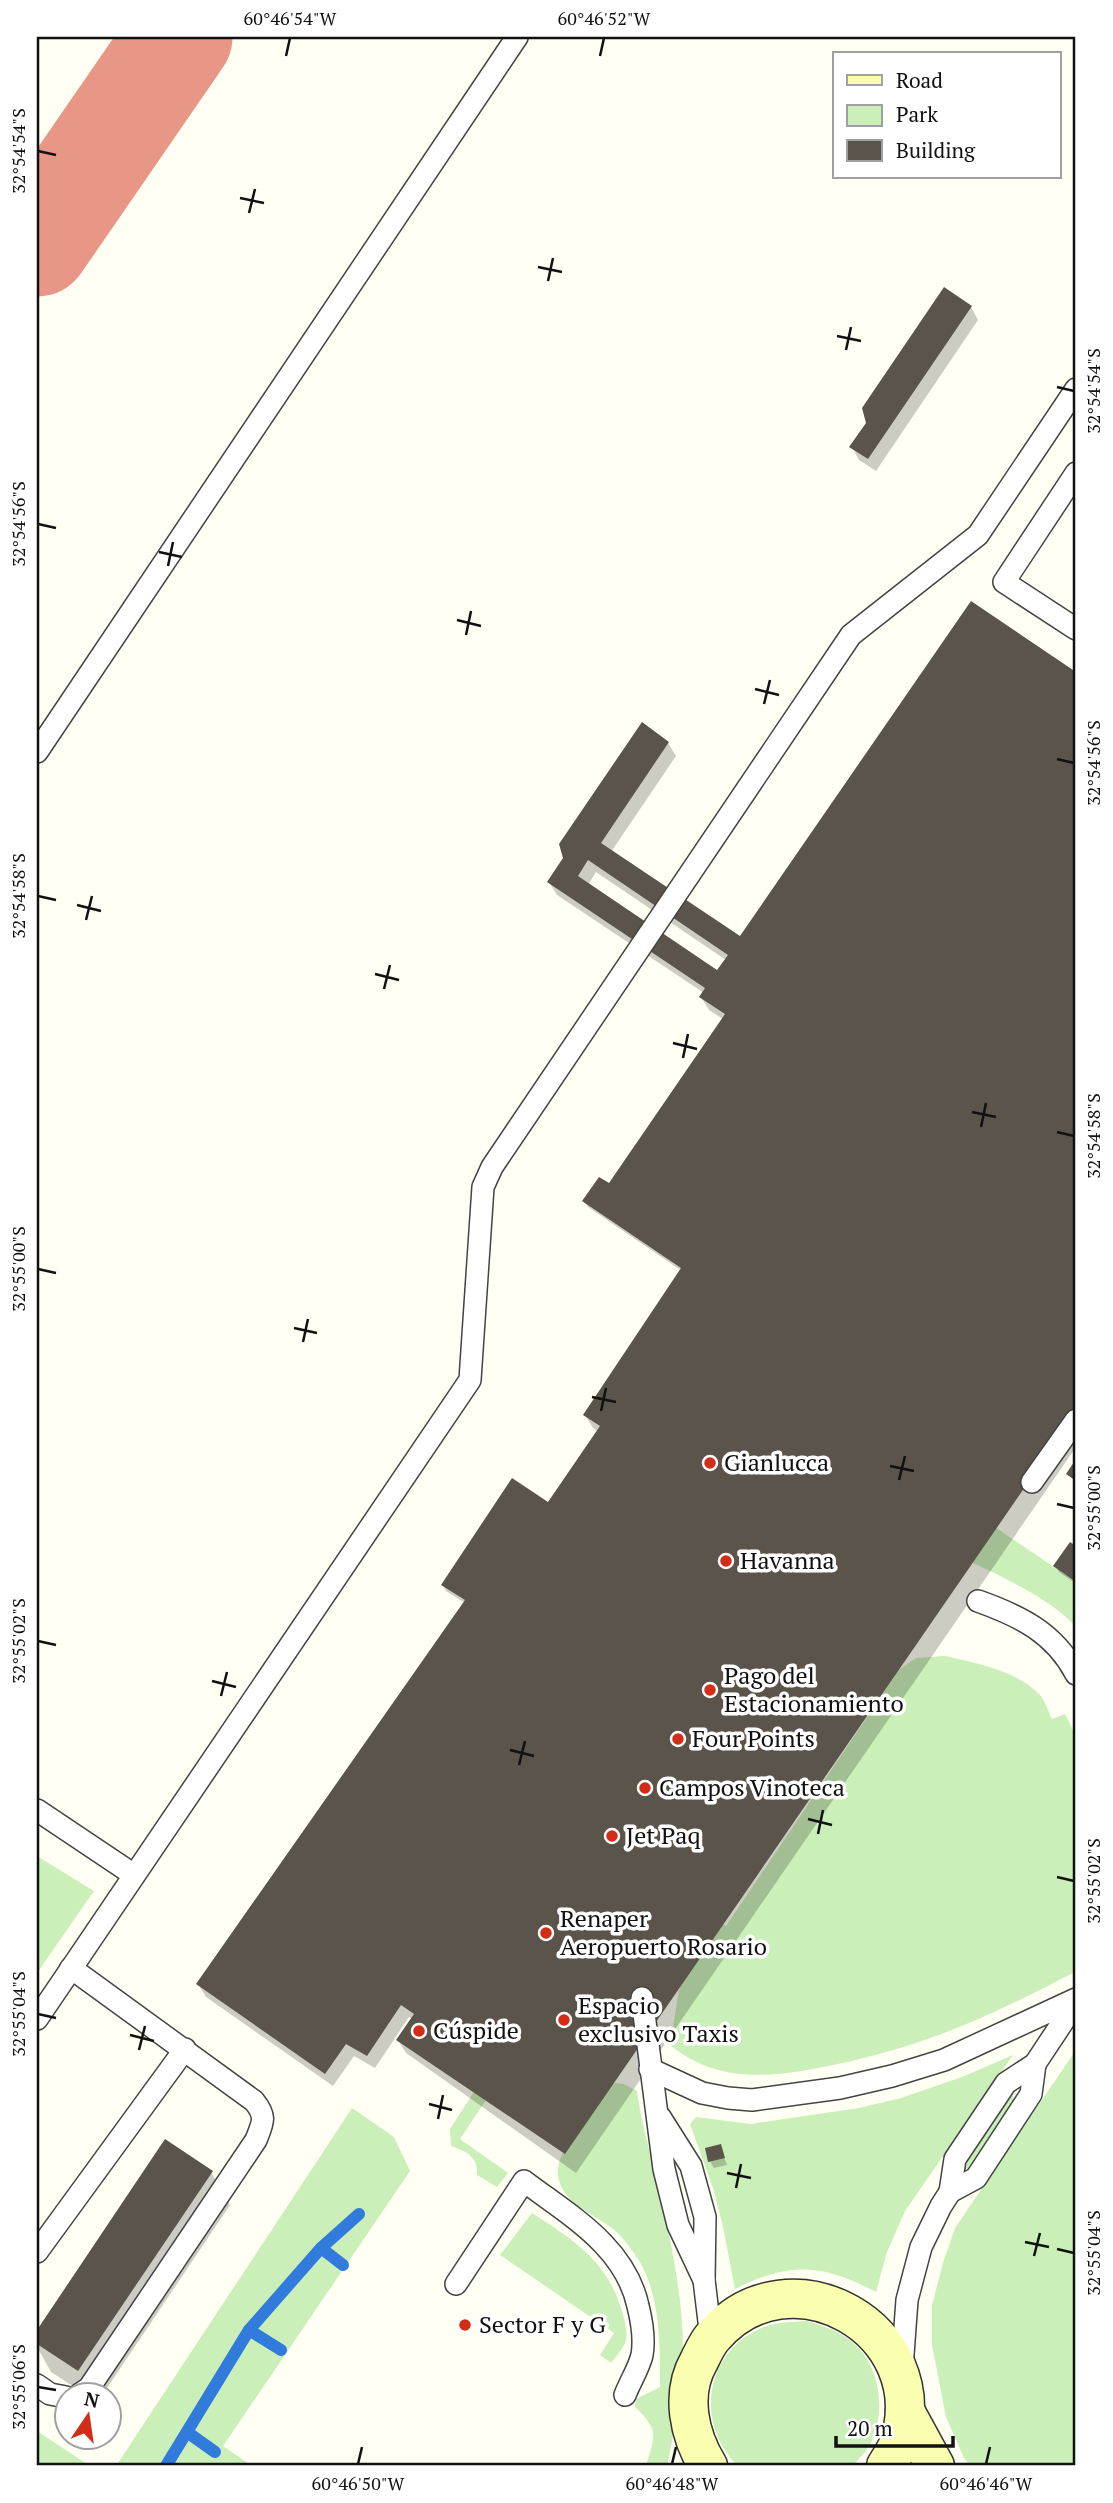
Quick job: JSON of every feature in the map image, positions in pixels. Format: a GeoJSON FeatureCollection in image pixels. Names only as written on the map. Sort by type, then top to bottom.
{"type":"FeatureCollection","features":[{"type":"Feature","properties":{"kind":"main road"},"geometry":{"type":"LineString","coordinates":[[708,2466],[690,2425],[687,2403],[694,2369],[711,2339],[733,2318],[760,2304],[789,2298],[819,2300],[847,2311],[872,2329],[890,2352],[903,2396],[935,2466]]}},
{"type":"Feature","properties":{"kind":"main road"},"geometry":{"type":"LineString","coordinates":[[886,2466],[898,2444],[903,2396]]}},
{"type":"Feature","properties":{"kind":"main road"},"geometry":{"type":"LineString","coordinates":[[683,2466],[690,2425]]}},
{"type":"Feature","properties":{"kind":"lane"},"geometry":{"type":"LineString","coordinates":[[37,752],[517,37]]}},
{"type":"Feature","properties":{"kind":"lane"},"geometry":{"type":"LineString","coordinates":[[37,2019],[470,1380],[483,1187],[492,1167],[851,635],[978,535],[1076,388]]}},
{"type":"Feature","properties":{"kind":"lane"},"geometry":{"type":"LineString","coordinates":[[1076,472],[1004,582],[1076,629]]}},
{"type":"Feature","properties":{"kind":"lane"},"geometry":{"type":"LineString","coordinates":[[1032,1482],[1076,1420]]}},
{"type":"Feature","properties":{"kind":"lane"},"geometry":{"type":"LineString","coordinates":[[978,1601],[1015,1615],[1049,1638],[1069,1661],[1076,1674]]}},
{"type":"Feature","properties":{"kind":"lane"},"geometry":{"type":"LineString","coordinates":[[37,1810],[134,1875]]}},
{"type":"Feature","properties":{"kind":"lane"},"geometry":{"type":"LineString","coordinates":[[71,1968],[254,2101],[262,2111],[264,2121],[248,2151],[94,2380]]}},
{"type":"Feature","properties":{"kind":"lane"},"geometry":{"type":"LineString","coordinates":[[642,1998],[664,2169],[678,2225],[704,2280],[711,2339]]}},
{"type":"Feature","properties":{"kind":"lane"},"geometry":{"type":"LineString","coordinates":[[650,2069],[680,2084],[715,2096],[752,2100],[789,2096],[892,2077],[944,2060],[1076,2001]]}},
{"type":"Feature","properties":{"kind":"lane"},"geometry":{"type":"LineString","coordinates":[[903,2396],[907,2300],[921,2247],[950,2192],[976,2178],[1031,2094],[1035,2064],[1076,2001]]}},
{"type":"Feature","properties":{"kind":"lane"},"geometry":{"type":"LineString","coordinates":[[37,2252],[185,2049]]}},
{"type":"Feature","properties":{"kind":"lane"},"geometry":{"type":"LineString","coordinates":[[456,2284],[524,2181],[593,2233],[617,2257],[635,2289],[643,2327],[642,2357],[625,2395]]}},
{"type":"Feature","properties":{"kind":"lane"},"geometry":{"type":"LineString","coordinates":[[37,2385],[52,2394]]}},
{"type":"Feature","properties":{"kind":"green space"},"geometry":{"type":"Polygon","coordinates":[[[989,1523],[1076,1582],[1076,1627],[1042,1599],[971,1562],[989,1523]]]}},
{"type":"Feature","properties":{"kind":"green space"},"geometry":{"type":"Polygon","coordinates":[[[945,1656],[995,1669],[1019,1679],[1041,1696],[1052,1719],[1065,1714],[1076,1736],[1076,1966],[1073,1973],[957,2028],[898,2049],[833,2065],[790,2073],[748,2074],[708,2067],[688,2058],[670,2045],[679,1990],[711,1918],[726,1926],[899,1670],[916,1658],[945,1656]]]}},
{"type":"Feature","properties":{"kind":"green space"},"geometry":{"type":"Polygon","coordinates":[[[37,1856],[94,1891],[37,1973],[37,1856]]]}},
{"type":"Feature","properties":{"kind":"green space"},"geometry":{"type":"Polygon","coordinates":[[[1076,2050],[1076,2466],[970,2466],[946,2417],[932,2345],[932,2305],[955,2228],[1076,2050]]]}},
{"type":"Feature","properties":{"kind":"green space"},"geometry":{"type":"Polygon","coordinates":[[[1013,2055],[905,2211],[887,2252],[876,2292],[839,2276],[806,2270],[772,2274],[735,2289],[713,2188],[690,2124],[696,2117],[751,2124],[859,2108],[901,2098],[962,2077],[1013,2055]]]}},
{"type":"Feature","properties":{"kind":"green space"},"geometry":{"type":"Polygon","coordinates":[[[483,2078],[496,2085],[460,2139],[508,2173],[497,2187],[477,2175],[476,2163],[470,2156],[451,2146],[450,2129],[483,2078]]]}},
{"type":"Feature","properties":{"kind":"green space"},"geometry":{"type":"Polygon","coordinates":[[[609,2082],[624,2084],[637,2091],[677,2277],[683,2331],[683,2364],[667,2466],[646,2466],[652,2447],[652,2428],[635,2407],[636,2399],[660,2387],[657,2318],[649,2283],[643,2268],[624,2240],[613,2229],[571,2200],[560,2185],[558,2175],[569,2140],[609,2082]]]}},
{"type":"Feature","properties":{"kind":"green space"},"geometry":{"type":"Polygon","coordinates":[[[1013,2096],[1015,2103],[970,2169],[965,2169],[962,2164],[1007,2098],[1013,2096]]]}},
{"type":"Feature","properties":{"kind":"green space"},"geometry":{"type":"Polygon","coordinates":[[[352,2108],[394,2137],[410,2171],[223,2446],[252,2466],[116,2466],[352,2108]]]}},
{"type":"Feature","properties":{"kind":"green space"},"geometry":{"type":"Polygon","coordinates":[[[532,2213],[586,2252],[615,2291],[626,2329],[626,2340],[611,2363],[600,2355],[614,2333],[500,2255],[532,2213]]]}},
{"type":"Feature","properties":{"kind":"green space"},"geometry":{"type":"Polygon","coordinates":[[[807,2321],[846,2337],[868,2362],[878,2388],[879,2401],[879,2415],[872,2441],[852,2466],[738,2466],[725,2450],[711,2412],[717,2373],[726,2356],[740,2341],[759,2329],[807,2321]]]}},
{"type":"Feature","properties":{"kind":"green space"},"geometry":{"type":"Polygon","coordinates":[[[37,2431],[52,2441],[52,2450],[66,2450],[90,2466],[37,2466],[37,2431]]]}},
{"type":"Feature","properties":{"kind":"building"},"geometry":{"type":"Polygon","coordinates":[[[944,287],[972,306],[868,459],[849,447],[866,423],[862,408],[944,287]]]}},
{"type":"Feature","properties":{"kind":"building"},"geometry":{"type":"Polygon","coordinates":[[[971,601],[1076,672],[1076,1413],[565,2154],[396,2040],[414,2014],[401,2005],[367,2056],[346,2044],[325,2074],[196,1984],[465,1600],[441,1585],[512,1478],[548,1502],[600,1426],[583,1415],[681,1268],[582,1201],[599,1177],[609,1183],[725,1014],[699,997],[705,988],[547,882],[563,858],[559,844],[642,722],[669,742],[601,843],[740,936],[971,601]],[[588,860],[578,876],[717,970],[728,955],[588,860]]]}},
{"type":"Feature","properties":{"kind":"building"},"geometry":{"type":"Polygon","coordinates":[[[1076,1459],[1076,1481],[1066,1474],[1076,1459]]]}},
{"type":"Feature","properties":{"kind":"building"},"geometry":{"type":"Polygon","coordinates":[[[1070,1542],[1076,1546],[1076,1582],[1053,1566],[1070,1542]]]}},
{"type":"Feature","properties":{"kind":"building"},"geometry":{"type":"Polygon","coordinates":[[[165,2139],[213,2171],[78,2371],[37,2344],[37,2330],[165,2139]]]}},
{"type":"Feature","properties":{"kind":"building"},"geometry":{"type":"Polygon","coordinates":[[[721,2144],[725,2158],[708,2162],[705,2148],[721,2144]]]}},
{"type":"Feature","properties":{"kind":"waterway"},"geometry":{"type":"LineString","coordinates":[[166,2466],[249,2330],[321,2248],[359,2214]]}},
{"type":"Feature","properties":{"kind":"waterway"},"geometry":{"type":"LineString","coordinates":[[321,2248],[343,2265]]}},
{"type":"Feature","properties":{"kind":"waterway"},"geometry":{"type":"LineString","coordinates":[[249,2330],[281,2350]]}},
{"type":"Feature","properties":{"kind":"waterway"},"geometry":{"type":"LineString","coordinates":[[187,2432],[215,2452]]}},
{"type":"Feature","properties":{"kind":"taxiway"},"geometry":{"type":"LineString","coordinates":[[37,243],[179,37]]}},
{"type":"Feature","properties":{"kind":"place","name":"Gianlucca"},"geometry":{"type":"Point","coordinates":[710,1463]}},
{"type":"Feature","properties":{"kind":"place","name":"Havanna"},"geometry":{"type":"Point","coordinates":[726,1561]}},
{"type":"Feature","properties":{"kind":"place","name":"Pago del Estacionamiento"},"geometry":{"type":"Point","coordinates":[710,1690]}},
{"type":"Feature","properties":{"kind":"place","name":"Four Points"},"geometry":{"type":"Point","coordinates":[678,1739]}},
{"type":"Feature","properties":{"kind":"place","name":"Campos Vinoteca"},"geometry":{"type":"Point","coordinates":[645,1788]}},
{"type":"Feature","properties":{"kind":"place","name":"Jet Paq"},"geometry":{"type":"Point","coordinates":[612,1836]}},
{"type":"Feature","properties":{"kind":"place","name":"Renaper Aeropuerto Rosario"},"geometry":{"type":"Point","coordinates":[546,1933]}},
{"type":"Feature","properties":{"kind":"place","name":"Espacio exclusivo Taxis"},"geometry":{"type":"Point","coordinates":[564,2020]}},
{"type":"Feature","properties":{"kind":"place","name":"Cúspide"},"geometry":{"type":"Point","coordinates":[419,2031]}},
{"type":"Feature","properties":{"kind":"place","name":"Sector F y G"},"geometry":{"type":"Point","coordinates":[465,2325]}}]}
